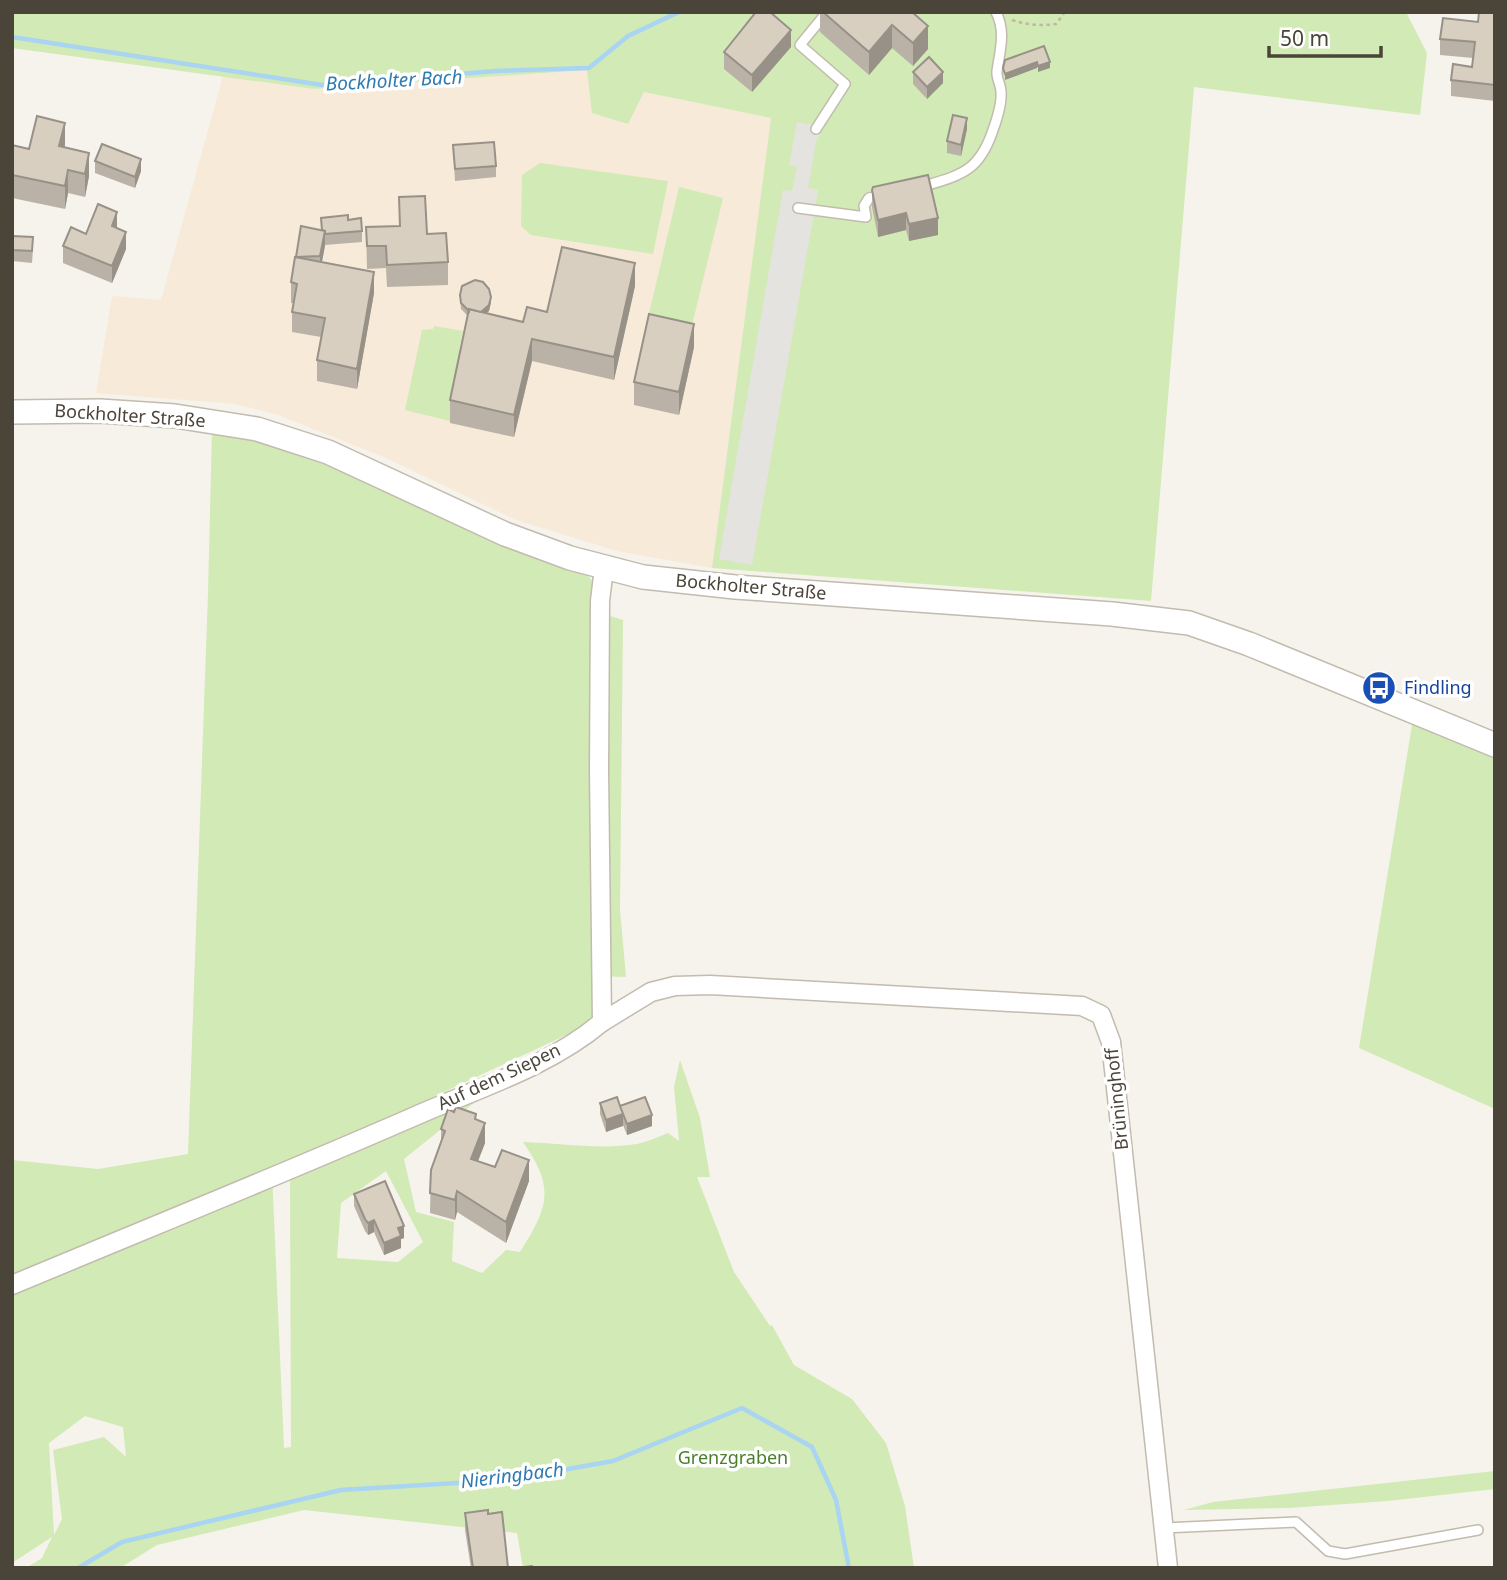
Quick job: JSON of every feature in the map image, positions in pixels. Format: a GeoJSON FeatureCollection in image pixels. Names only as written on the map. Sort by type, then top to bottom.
{"type":"FeatureCollection","features":[{"type":"Feature","properties":{"kind":"street","name":"Bockholter Straße"},"geometry":{"type":"LineString","coordinates":[[12,412],[100,411],[153,414],[257,429],[328,452],[505,534],[604,568],[684,583],[1112,614],[1189,623],[1238,640],[1495,745]]}},
{"type":"Feature","properties":{"kind":"street"},"geometry":{"type":"LineString","coordinates":[[602,1022],[599,770],[600,601],[604,568]]}},
{"type":"Feature","properties":{"kind":"street","name":"Brüninghoff"},"geometry":{"type":"LineString","coordinates":[[602,1022],[650,992],[675,986],[710,985],[1082,1006],[1101,1015],[1111,1042],[1168,1568]]}},
{"type":"Feature","properties":{"kind":"street","name":"Auf dem Siepen"},"geometry":{"type":"LineString","coordinates":[[12,1285],[325,1155],[539,1062],[602,1022]]}},
{"type":"Feature","properties":{"kind":"lane"},"geometry":{"type":"LineString","coordinates":[[816,129],[845,84],[800,45],[827,12]]}},
{"type":"Feature","properties":{"kind":"lane"},"geometry":{"type":"LineString","coordinates":[[908,190],[954,177],[975,166],[987,149],[1001,90],[996,74],[1002,45],[1001,23],[997,14]]}},
{"type":"Feature","properties":{"kind":"lane"},"geometry":{"type":"LineString","coordinates":[[798,208],[866,217],[864,205],[869,198],[895,193]]}},
{"type":"Feature","properties":{"kind":"lane"},"geometry":{"type":"LineString","coordinates":[[1164,1528],[1296,1522],[1328,1551],[1345,1554],[1478,1530]]}},
{"type":"Feature","properties":{"kind":"path"},"geometry":{"type":"LineString","coordinates":[[997,14],[1030,25],[1045,26],[1056,24],[1065,12]]}},
{"type":"Feature","properties":{"kind":"shaded area"},"geometry":{"type":"Polygon","coordinates":[[[587,70],[628,123],[644,92],[771,118],[712,568],[617,551],[516,520],[386,458],[278,415],[235,404],[96,393],[112,296],[161,300],[223,76],[314,89],[587,70]]]}},
{"type":"Feature","properties":{"kind":"shaded area"},"geometry":{"type":"Polygon","coordinates":[[[797,122],[813,125],[820,135],[816,141],[808,188],[818,190],[752,565],[719,559],[783,190],[792,191],[797,166],[789,165],[797,122]]]}},
{"type":"Feature","properties":{"kind":"green space"},"geometry":{"type":"Polygon","coordinates":[[[12,12],[1406,12],[1427,53],[1420,115],[1194,87],[1151,601],[712,568],[771,118],[644,92],[628,124],[592,113],[587,70],[314,89],[12,48],[12,12]]]}},
{"type":"Feature","properties":{"kind":"green space"},"geometry":{"type":"Polygon","coordinates":[[[540,163],[668,181],[653,254],[531,235],[521,226],[522,175],[540,163]]]}},
{"type":"Feature","properties":{"kind":"green space"},"geometry":{"type":"Polygon","coordinates":[[[679,187],[723,198],[691,329],[648,318],[679,187]]]}},
{"type":"Feature","properties":{"kind":"green space"},"geometry":{"type":"Polygon","coordinates":[[[434,326],[463,331],[459,350],[465,352],[450,421],[405,410],[422,330],[433,329],[434,326]]]}},
{"type":"Feature","properties":{"kind":"green space","name":"Grenzgraben"},"geometry":{"type":"Polygon","coordinates":[[[212,430],[253,438],[346,469],[585,572],[594,583],[594,611],[623,620],[620,910],[626,977],[596,976],[595,1015],[590,1024],[272,1172],[284,1448],[291,1447],[290,1174],[480,1098],[404,1159],[416,1212],[454,1222],[452,1261],[482,1273],[506,1250],[520,1252],[542,1209],[544,1185],[540,1172],[523,1142],[623,1146],[641,1143],[668,1133],[679,1141],[674,1087],[680,1060],[700,1118],[710,1177],[697,1177],[734,1272],[770,1326],[772,1325],[794,1365],[852,1399],[886,1443],[905,1506],[914,1568],[523,1568],[517,1533],[304,1510],[157,1545],[120,1568],[26,1568],[42,1558],[52,1537],[12,1563],[12,1160],[98,1169],[188,1154],[212,430]],[[386,1171],[341,1203],[337,1258],[398,1262],[423,1242],[386,1171]],[[85,1416],[49,1443],[54,1535],[62,1519],[53,1450],[104,1437],[126,1457],[123,1427],[85,1416]]]}},
{"type":"Feature","properties":{"kind":"green space"},"geometry":{"type":"Polygon","coordinates":[[[1413,719],[1495,753],[1495,1109],[1359,1048],[1413,719]]]}},
{"type":"Feature","properties":{"kind":"green space"},"geometry":{"type":"Polygon","coordinates":[[[1495,1471],[1495,1489],[1388,1501],[1289,1508],[1184,1510],[1213,1502],[1495,1471]]]}},
{"type":"Feature","properties":{"kind":"building"},"geometry":{"type":"Polygon","coordinates":[[[756,12],[770,12],[791,30],[752,75],[724,52],[756,12]]]}},
{"type":"Feature","properties":{"kind":"building"},"geometry":{"type":"Polygon","coordinates":[[[823,12],[912,12],[928,26],[913,43],[892,25],[869,52],[823,12]]]}},
{"type":"Feature","properties":{"kind":"building"},"geometry":{"type":"Polygon","coordinates":[[[1479,12],[1495,12],[1495,85],[1451,80],[1453,64],[1472,67],[1475,42],[1440,39],[1443,18],[1478,22],[1479,12]]]}},
{"type":"Feature","properties":{"kind":"building"},"geometry":{"type":"Polygon","coordinates":[[[1044,46],[1050,62],[1038,66],[1037,62],[1005,74],[1005,60],[1044,46]]]}},
{"type":"Feature","properties":{"kind":"building"},"geometry":{"type":"Polygon","coordinates":[[[929,57],[943,72],[927,87],[913,72],[929,57]]]}},
{"type":"Feature","properties":{"kind":"building"},"geometry":{"type":"Polygon","coordinates":[[[953,115],[967,118],[961,145],[947,141],[953,115]]]}},
{"type":"Feature","properties":{"kind":"building"},"geometry":{"type":"Polygon","coordinates":[[[37,116],[65,123],[59,146],[89,153],[85,174],[68,170],[65,186],[12,175],[12,145],[29,149],[37,116]]]}},
{"type":"Feature","properties":{"kind":"building"},"geometry":{"type":"Polygon","coordinates":[[[494,142],[496,166],[455,169],[453,145],[494,142]]]}},
{"type":"Feature","properties":{"kind":"building"},"geometry":{"type":"Polygon","coordinates":[[[102,144],[141,159],[135,177],[95,161],[102,144]]]}},
{"type":"Feature","properties":{"kind":"building"},"geometry":{"type":"Polygon","coordinates":[[[928,175],[938,218],[909,224],[906,213],[878,220],[873,187],[928,175]]]}},
{"type":"Feature","properties":{"kind":"building"},"geometry":{"type":"Polygon","coordinates":[[[425,196],[427,234],[446,233],[448,262],[387,265],[386,246],[367,246],[366,227],[400,226],[399,197],[425,196]]]}},
{"type":"Feature","properties":{"kind":"building"},"geometry":{"type":"Polygon","coordinates":[[[98,204],[117,212],[112,226],[126,232],[112,266],[63,246],[71,227],[86,234],[98,204]]]}},
{"type":"Feature","properties":{"kind":"building"},"geometry":{"type":"Polygon","coordinates":[[[348,215],[348,220],[361,218],[362,231],[325,234],[322,230],[321,218],[348,215]]]}},
{"type":"Feature","properties":{"kind":"building"},"geometry":{"type":"Polygon","coordinates":[[[301,226],[325,231],[320,256],[296,257],[301,226]]]}},
{"type":"Feature","properties":{"kind":"building"},"geometry":{"type":"Polygon","coordinates":[[[12,236],[33,237],[32,251],[12,250],[12,236]]]}},
{"type":"Feature","properties":{"kind":"building"},"geometry":{"type":"Polygon","coordinates":[[[562,247],[635,263],[614,357],[532,339],[514,415],[450,400],[469,309],[523,322],[527,307],[547,312],[562,247]]]}},
{"type":"Feature","properties":{"kind":"building"},"geometry":{"type":"Polygon","coordinates":[[[295,257],[374,272],[357,369],[317,360],[325,318],[292,312],[297,284],[291,282],[295,257]]]}},
{"type":"Feature","properties":{"kind":"building"},"geometry":{"type":"Polygon","coordinates":[[[475,280],[483,282],[491,297],[489,305],[481,312],[469,311],[461,303],[462,286],[475,280]]]}},
{"type":"Feature","properties":{"kind":"building"},"geometry":{"type":"Polygon","coordinates":[[[649,314],[694,324],[679,392],[634,382],[649,314]]]}},
{"type":"Feature","properties":{"kind":"building"},"geometry":{"type":"Polygon","coordinates":[[[617,1097],[623,1114],[606,1120],[600,1103],[617,1097]]]}},
{"type":"Feature","properties":{"kind":"building"},"geometry":{"type":"Polygon","coordinates":[[[645,1097],[652,1115],[627,1124],[620,1106],[645,1097]]]}},
{"type":"Feature","properties":{"kind":"building"},"geometry":{"type":"Polygon","coordinates":[[[456,1107],[476,1114],[475,1119],[485,1123],[471,1159],[495,1167],[502,1150],[529,1160],[506,1222],[457,1191],[455,1200],[430,1193],[431,1170],[445,1131],[441,1129],[448,1109],[454,1112],[456,1107]]]}},
{"type":"Feature","properties":{"kind":"building"},"geometry":{"type":"Polygon","coordinates":[[[385,1181],[404,1226],[398,1228],[401,1236],[384,1243],[374,1220],[368,1223],[365,1219],[354,1194],[385,1181]]]}},
{"type":"Feature","properties":{"kind":"building"},"geometry":{"type":"Polygon","coordinates":[[[488,1510],[488,1514],[502,1512],[508,1568],[473,1568],[465,1513],[488,1510]]]}},
{"type":"Feature","properties":{"kind":"waterway","name":"Bockholter Bach"},"geometry":{"type":"LineString","coordinates":[[12,37],[322,85],[496,71],[589,68],[628,36],[679,12]]}},
{"type":"Feature","properties":{"kind":"waterway","name":"Nieringbach"},"geometry":{"type":"LineString","coordinates":[[78,1568],[122,1542],[341,1490],[506,1480],[613,1461],[742,1408],[812,1447],[836,1500],[849,1568]]}},
{"type":"Feature","properties":{"kind":"place","name":"Findling"},"geometry":{"type":"Point","coordinates":[1379,688]}}]}
